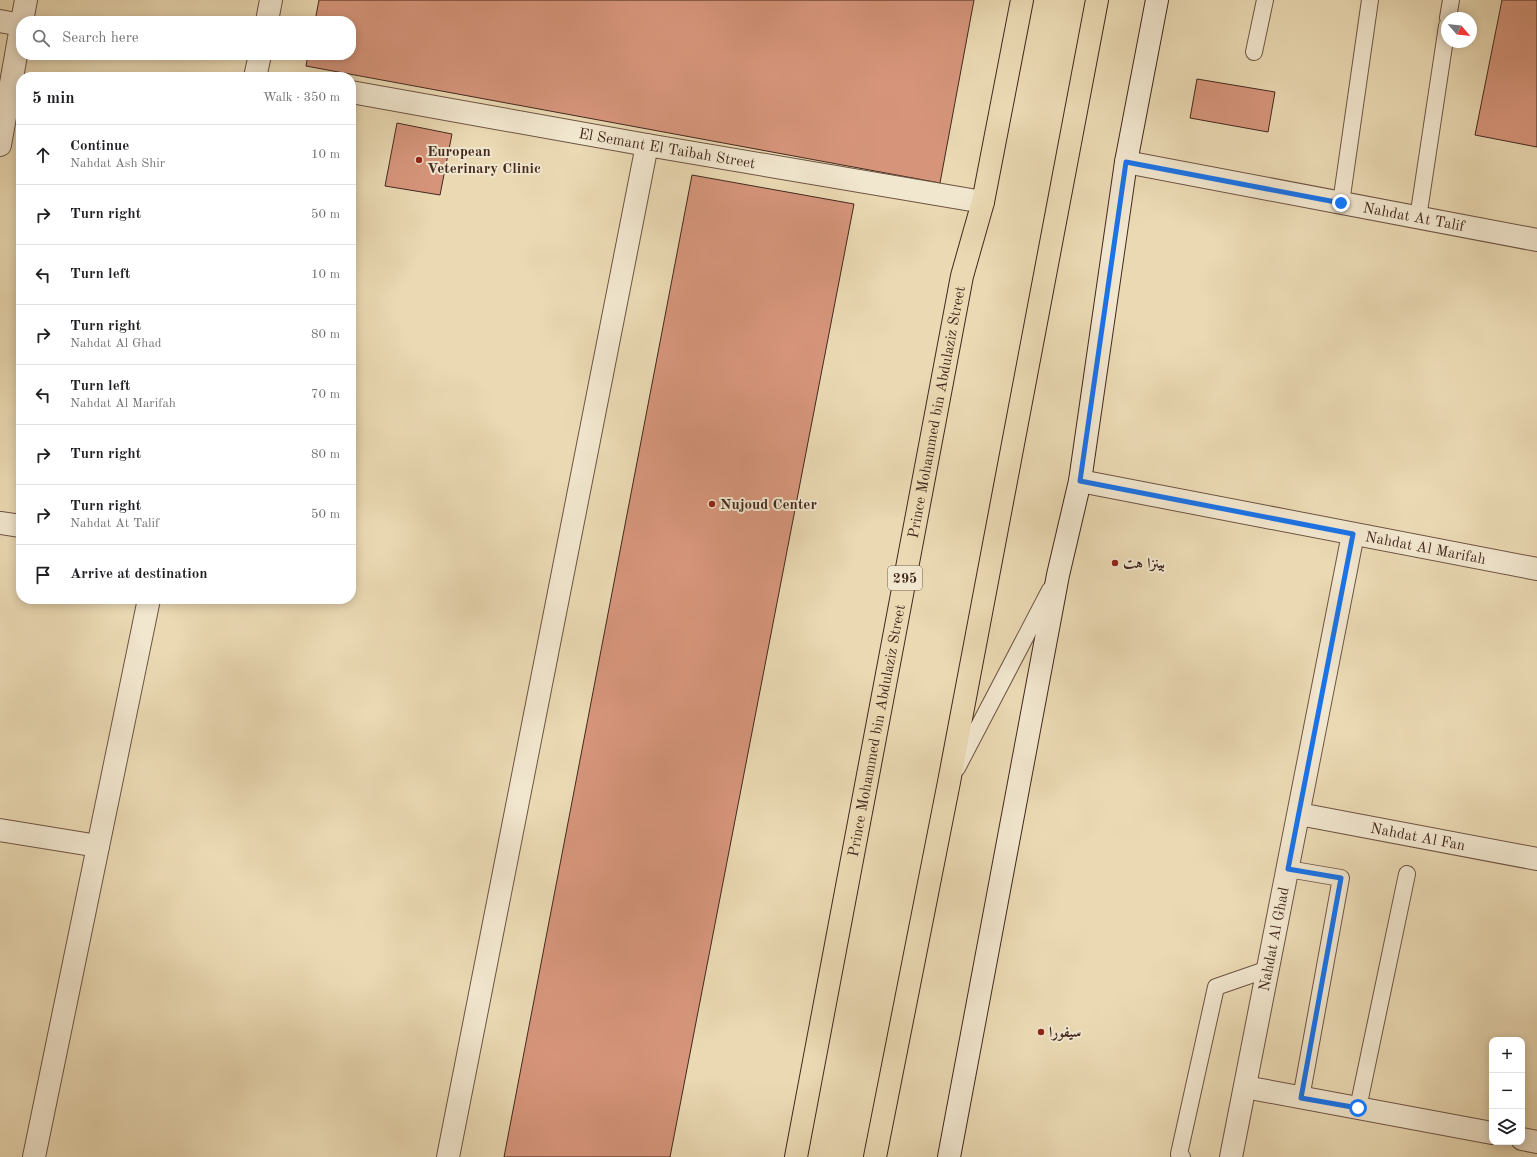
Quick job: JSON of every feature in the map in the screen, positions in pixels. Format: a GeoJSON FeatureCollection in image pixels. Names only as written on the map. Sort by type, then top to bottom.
{"type":"FeatureCollection","features":[{"type":"Feature","properties":{"kind":"main road","name":"Prince Mohammed bin Abdulaziz Street"},"geometry":{"type":"LineString","coordinates":[[796,1157],[962,276],[983,202],[1022,0]]}},
{"type":"Feature","properties":{"kind":"main road"},"geometry":{"type":"LineString","coordinates":[[875,1157],[949,782],[1097,0]]}},
{"type":"Feature","properties":{"kind":"street"},"geometry":{"type":"LineString","coordinates":[[23,16],[26,0]]}},
{"type":"Feature","properties":{"kind":"street"},"geometry":{"type":"LineString","coordinates":[[268,16],[271,0]]}},
{"type":"Feature","properties":{"kind":"street"},"geometry":{"type":"LineString","coordinates":[[949,1157],[1058,575],[1080,481],[1126,162],[1156,0]]}},
{"type":"Feature","properties":{"kind":"street"},"geometry":{"type":"LineString","coordinates":[[0,21],[16,25]]}},
{"type":"Feature","properties":{"kind":"street"},"geometry":{"type":"LineString","coordinates":[[0,145],[16,54]]}},
{"type":"Feature","properties":{"kind":"street","name":"El Semant El Taibah Street"},"geometry":{"type":"LineString","coordinates":[[356,93],[647,145],[983,202]]}},
{"type":"Feature","properties":{"kind":"street"},"geometry":{"type":"LineString","coordinates":[[448,1157],[647,145]]}},
{"type":"Feature","properties":{"kind":"street","name":"Nahdat At Talif"},"geometry":{"type":"LineString","coordinates":[[1126,162],[1537,240]]}},
{"type":"Feature","properties":{"kind":"street","name":"Nahdat Al Marifah"},"geometry":{"type":"LineString","coordinates":[[1080,481],[1537,569]]}},
{"type":"Feature","properties":{"kind":"street"},"geometry":{"type":"LineString","coordinates":[[0,523],[16,525]]}},
{"type":"Feature","properties":{"kind":"street","name":"Nahdat Al Ghad"},"geometry":{"type":"LineString","coordinates":[[1231,1157],[1353,534]]}},
{"type":"Feature","properties":{"kind":"street"},"geometry":{"type":"LineString","coordinates":[[34,1157],[148,604]]}},
{"type":"Feature","properties":{"kind":"street","name":"Nahdat Al Fan"},"geometry":{"type":"LineString","coordinates":[[1299,814],[1537,859]]}},
{"type":"Feature","properties":{"kind":"street"},"geometry":{"type":"LineString","coordinates":[[0,830],[98,846]]}},
{"type":"Feature","properties":{"kind":"street"},"geometry":{"type":"LineString","coordinates":[[1245,1087],[1489,1132]]}},
{"type":"Feature","properties":{"kind":"street"},"geometry":{"type":"LineString","coordinates":[[1525,1140],[1537,1142]]}},
{"type":"Feature","properties":{"kind":"lane"},"geometry":{"type":"LineString","coordinates":[[1254,52],[1265,0]]}},
{"type":"Feature","properties":{"kind":"lane"},"geometry":{"type":"LineString","coordinates":[[1341,203],[1370,0]]}},
{"type":"Feature","properties":{"kind":"lane"},"geometry":{"type":"LineString","coordinates":[[1449,12],[1451,0]]}},
{"type":"Feature","properties":{"kind":"lane"},"geometry":{"type":"LineString","coordinates":[[1418,218],[1444,48]]}},
{"type":"Feature","properties":{"kind":"lane"},"geometry":{"type":"LineString","coordinates":[[949,782],[1058,575]]}},
{"type":"Feature","properties":{"kind":"lane"},"geometry":{"type":"LineString","coordinates":[[1288,869],[1341,878],[1301,1098]]}},
{"type":"Feature","properties":{"kind":"lane"},"geometry":{"type":"LineString","coordinates":[[1358,1108],[1407,874]]}},
{"type":"Feature","properties":{"kind":"lane"},"geometry":{"type":"LineString","coordinates":[[1182,1157],[1179,1154],[1216,987],[1268,969]]}},
{"type":"Feature","properties":{"kind":"building"},"geometry":{"type":"Polygon","coordinates":[[[319,0],[974,0],[940,183],[356,75],[356,72],[339,72],[306,66],[307,60],[356,60],[356,16],[316,16],[319,0]]]}},
{"type":"Feature","properties":{"kind":"building"},"geometry":{"type":"Polygon","coordinates":[[[1502,0],[1537,0],[1537,147],[1475,135],[1502,0]]]}},
{"type":"Feature","properties":{"kind":"building"},"geometry":{"type":"Polygon","coordinates":[[[1197,79],[1275,92],[1268,132],[1190,118],[1197,79]]]}},
{"type":"Feature","properties":{"kind":"building","name":"European Veterinary Clinic"},"geometry":{"type":"Polygon","coordinates":[[[397,123],[452,134],[440,195],[385,186],[397,123]]]}},
{"type":"Feature","properties":{"kind":"building","name":"Nujoud Center"},"geometry":{"type":"Polygon","coordinates":[[[692,175],[854,204],[670,1157],[504,1157],[692,175]]]}},
{"type":"Feature","properties":{"kind":"place","name":"European Veterinary Clinic"},"geometry":{"type":"Point","coordinates":[419,160]}},
{"type":"Feature","properties":{"kind":"place","name":"Nujoud Center"},"geometry":{"type":"Point","coordinates":[712,504]}},
{"type":"Feature","properties":{"kind":"place","name":"بينزا هت"},"geometry":{"type":"Point","coordinates":[1115,563]}},
{"type":"Feature","properties":{"kind":"place","name":"سيفورا"},"geometry":{"type":"Point","coordinates":[1041,1032]}},
{"type":"Feature","properties":{"kind":"route"},"geometry":{"type":"LineString","coordinates":[[1341,203],[1126,162],[1080,481],[1353,534],[1288,869],[1341,878],[1301,1098],[1358,1108]]}}]}
